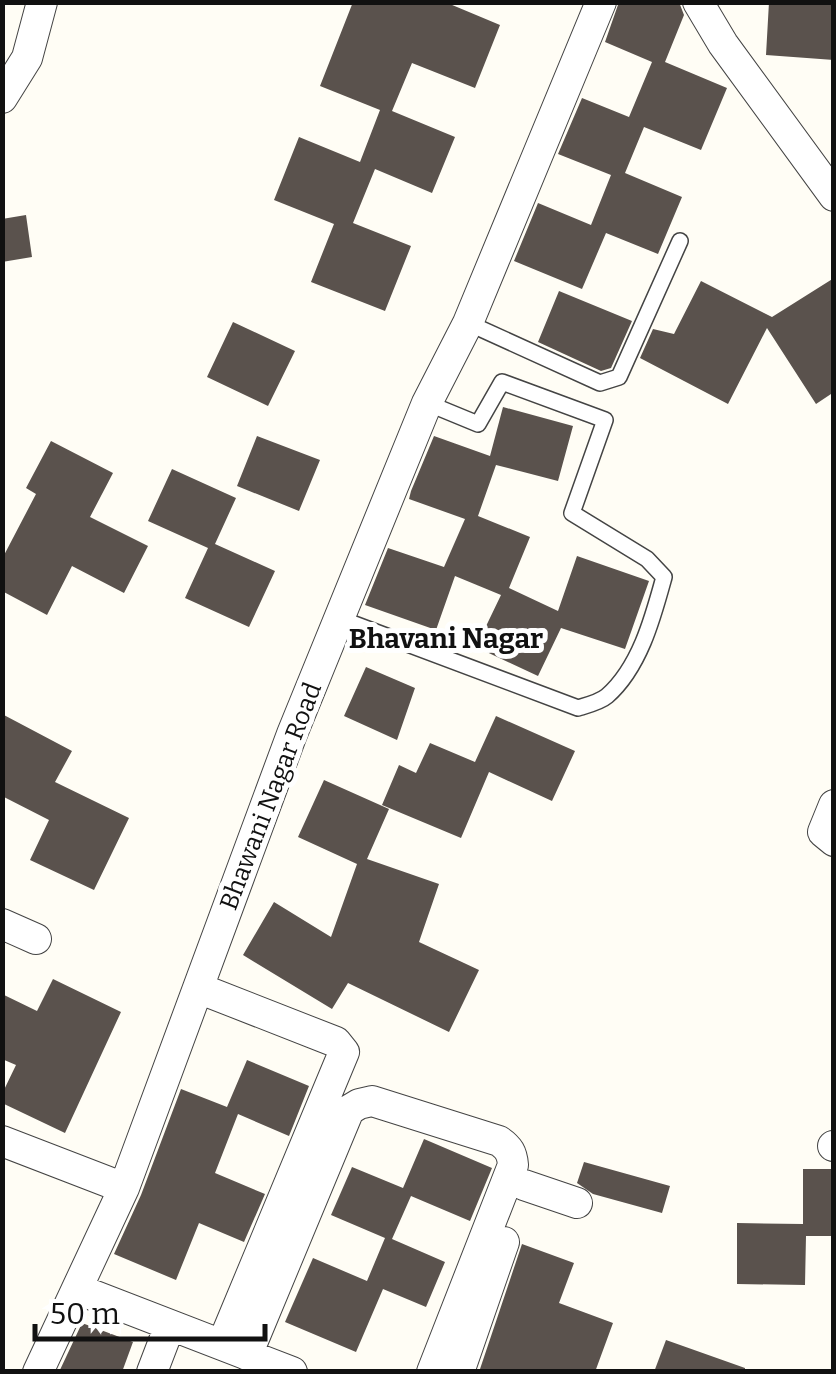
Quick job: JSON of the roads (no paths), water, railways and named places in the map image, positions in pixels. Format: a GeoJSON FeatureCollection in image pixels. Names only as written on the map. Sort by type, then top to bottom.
{"type":"FeatureCollection","features":[{"type":"Feature","properties":{"kind":"street"},"geometry":{"type":"LineString","coordinates":[[2,98],[27,58],[42,2]]}},
{"type":"Feature","properties":{"kind":"street","name":"Bhawani Nagar Road"},"geometry":{"type":"LineString","coordinates":[[38,1372],[124,1188],[292,734],[427,403],[468,322],[601,2]]}},
{"type":"Feature","properties":{"kind":"street"},"geometry":{"type":"LineString","coordinates":[[699,3],[723,44],[834,196]]}},
{"type":"Feature","properties":{"kind":"street"},"geometry":{"type":"LineString","coordinates":[[834,805],[824,832],[834,841]]}},
{"type":"Feature","properties":{"kind":"street"},"geometry":{"type":"LineString","coordinates":[[2,924],[36,939]]}},
{"type":"Feature","properties":{"kind":"street"},"geometry":{"type":"LineString","coordinates":[[198,988],[336,1042],[344,1052],[235,1350]]}},
{"type":"Feature","properties":{"kind":"street"},"geometry":{"type":"LineString","coordinates":[[235,1350],[349,1110],[372,1101],[499,1142],[512,1155],[514,1165],[432,1372]]}},
{"type":"Feature","properties":{"kind":"street"},"geometry":{"type":"LineString","coordinates":[[2,1141],[124,1188]]}},
{"type":"Feature","properties":{"kind":"street"},"geometry":{"type":"LineString","coordinates":[[458,1372],[528,1171],[578,1203]]}},
{"type":"Feature","properties":{"kind":"street"},"geometry":{"type":"LineString","coordinates":[[77,1290],[292,1372]]}},
{"type":"Feature","properties":{"kind":"street"},"geometry":{"type":"LineString","coordinates":[[152,1372],[170,1325]]}},
{"type":"Feature","properties":{"kind":"lane"},"geometry":{"type":"LineString","coordinates":[[468,322],[600,383],[610,382],[619,376],[680,241]]}},
{"type":"Feature","properties":{"kind":"lane"},"geometry":{"type":"LineString","coordinates":[[341,619],[578,708],[605,698],[630,666],[654,616],[664,577],[647,560],[572,514],[605,420],[502,382],[478,424],[427,403]]}},
{"type":"Feature","properties":{"kind":"district","name":"Bhavani Nagar"},"geometry":{"type":"Point","coordinates":[446,638]}}]}
